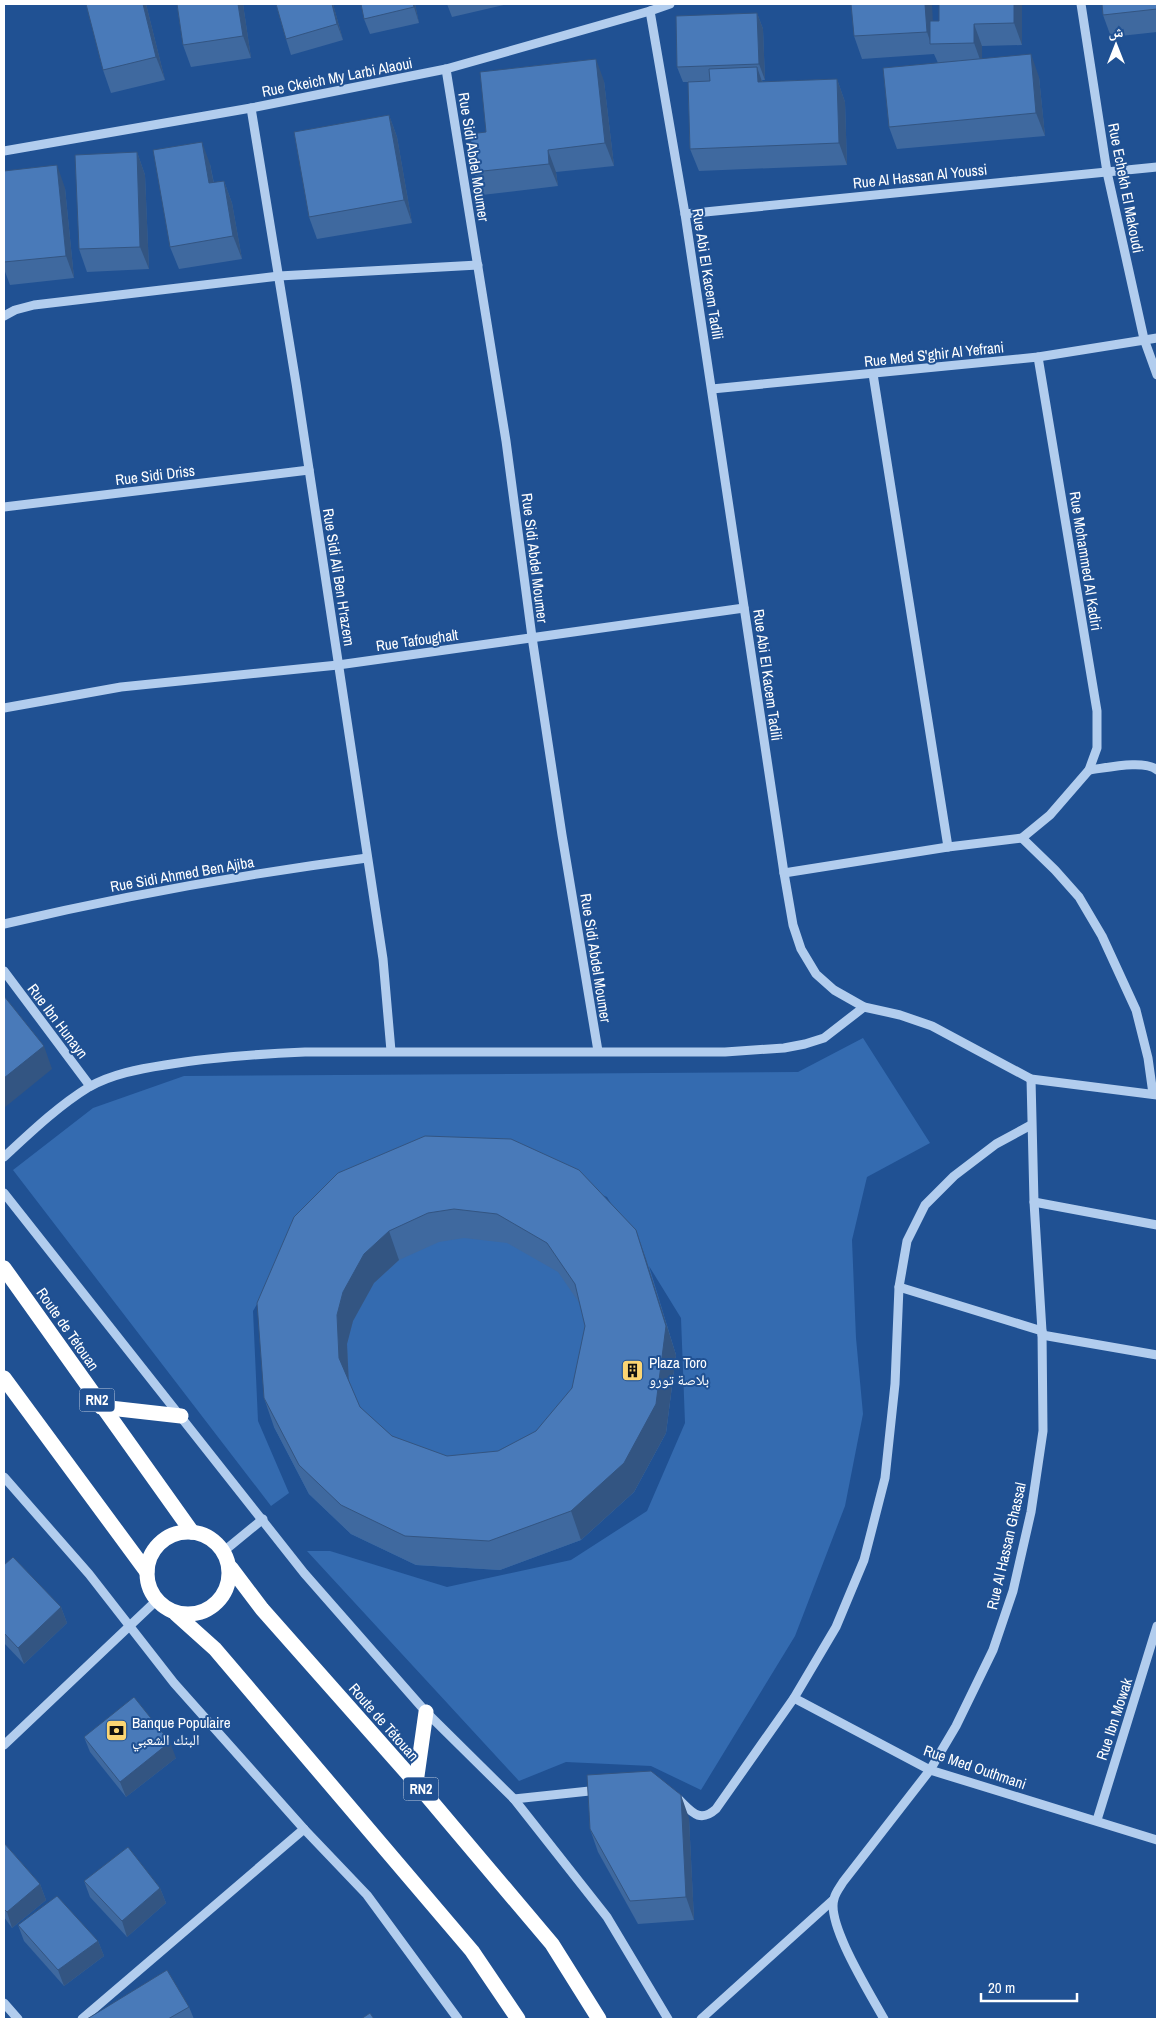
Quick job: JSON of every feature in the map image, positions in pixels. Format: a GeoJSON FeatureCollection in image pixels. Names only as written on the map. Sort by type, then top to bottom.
{"type":"FeatureCollection","features":[{"type":"Feature","properties":{"kind":"highway","name":"Route de Tétouan"},"geometry":{"type":"LineString","coordinates":[[4,1268],[101,1407],[192,1532]]}},
{"type":"Feature","properties":{"kind":"highway"},"geometry":{"type":"LineString","coordinates":[[4,1378],[147,1572]]}},
{"type":"Feature","properties":{"kind":"highway"},"geometry":{"type":"LineString","coordinates":[[101,1407],[181,1416]]}},
{"type":"Feature","properties":{"kind":"highway"},"geometry":{"type":"LineString","coordinates":[[192,1532],[178,1533],[166,1538],[160,1542],[149,1559],[147,1572],[151,1591],[157,1600],[176,1614],[215,1649],[472,1951],[518,2019]]}},
{"type":"Feature","properties":{"kind":"highway","name":"RN2"},"geometry":{"type":"LineString","coordinates":[[192,1532],[204,1535],[215,1542],[228,1556],[231,1568]]}},
{"type":"Feature","properties":{"kind":"highway"},"geometry":{"type":"LineString","coordinates":[[176,1614],[192,1614],[208,1609],[220,1599],[228,1584],[231,1568]]}},
{"type":"Feature","properties":{"kind":"highway","name":"Route de Tétouan"},"geometry":{"type":"LineString","coordinates":[[231,1568],[262,1609],[416,1784],[552,1944],[599,2019]]}},
{"type":"Feature","properties":{"kind":"highway"},"geometry":{"type":"LineString","coordinates":[[416,1784],[426,1712]]}},
{"type":"Feature","properties":{"kind":"street","name":"Rue Ckeich My Larbi Alaoui"},"geometry":{"type":"LineString","coordinates":[[4,150],[252,108],[446,68],[670,4]]}},
{"type":"Feature","properties":{"kind":"street","name":"Rue Echekh El Makoudi"},"geometry":{"type":"LineString","coordinates":[[1081,4],[1107,172],[1144,339],[1157,374]]}},
{"type":"Feature","properties":{"kind":"street","name":"Rue Abi El Kacem Tadili"},"geometry":{"type":"LineString","coordinates":[[650,11],[685,214],[784,873],[793,926],[801,949],[816,974],[834,990],[864,1008],[932,1026],[1031,1079],[1155,1095]]}},
{"type":"Feature","properties":{"kind":"street","name":"Rue Sidi Abdel Moumer"},"geometry":{"type":"LineString","coordinates":[[446,68],[506,441],[532,637],[562,836],[598,1051]]}},
{"type":"Feature","properties":{"kind":"street","name":"Rue Sidi Ali Ben H'razem"},"geometry":{"type":"LineString","coordinates":[[252,108],[383,959],[391,1051]]}},
{"type":"Feature","properties":{"kind":"street","name":"Rue Al Hassan Al Youssi"},"geometry":{"type":"LineString","coordinates":[[685,214],[1157,167]]}},
{"type":"Feature","properties":{"kind":"street"},"geometry":{"type":"LineString","coordinates":[[4,316],[15,310],[34,305],[279,276],[478,264]]}},
{"type":"Feature","properties":{"kind":"street","name":"Rue Med S'ghir Al Yefrani"},"geometry":{"type":"LineString","coordinates":[[712,389],[1038,357],[1157,338]]}},
{"type":"Feature","properties":{"kind":"street","name":"Rue Mohammed Al Kadiri"},"geometry":{"type":"LineString","coordinates":[[1022,838],[1050,815],[1089,770],[1097,748],[1097,711],[1038,357]]}},
{"type":"Feature","properties":{"kind":"street"},"geometry":{"type":"LineString","coordinates":[[873,374],[948,847]]}},
{"type":"Feature","properties":{"kind":"street","name":"Rue Sidi Driss"},"geometry":{"type":"LineString","coordinates":[[4,507],[309,470]]}},
{"type":"Feature","properties":{"kind":"street","name":"Rue Tafoughalt"},"geometry":{"type":"LineString","coordinates":[[4,708],[121,687],[338,665],[744,608]]}},
{"type":"Feature","properties":{"kind":"street"},"geometry":{"type":"LineString","coordinates":[[1089,770],[1138,765],[1153,766],[1157,770]]}},
{"type":"Feature","properties":{"kind":"street"},"geometry":{"type":"LineString","coordinates":[[784,873],[948,847],[1022,838],[1079,897],[1102,936],[1136,1010],[1155,1095]]}},
{"type":"Feature","properties":{"kind":"street","name":"Rue Sidi Ahmed Ben Ajiba"},"geometry":{"type":"LineString","coordinates":[[4,924],[70,908],[298,867],[367,858]]}},
{"type":"Feature","properties":{"kind":"street","name":"Rue Ibn Hunayn"},"geometry":{"type":"LineString","coordinates":[[4,971],[90,1086]]}},
{"type":"Feature","properties":{"kind":"street"},"geometry":{"type":"LineString","coordinates":[[4,1157],[59,1109],[90,1086],[130,1071],[192,1060],[305,1052],[725,1052],[784,1048],[824,1038],[864,1008]]}},
{"type":"Feature","properties":{"kind":"street","name":"Rue Al Hassan Ghassal"},"geometry":{"type":"LineString","coordinates":[[702,2019],[833,1900],[843,1882],[930,1770],[956,1726],[993,1650],[1013,1591],[1031,1512],[1043,1431],[1042,1333],[1034,1202],[1031,1079]]}},
{"type":"Feature","properties":{"kind":"street"},"geometry":{"type":"LineString","coordinates":[[665,1792],[675,1796],[698,1815],[710,1814],[794,1698],[836,1627],[864,1560],[885,1478],[895,1384],[899,1286],[907,1241],[925,1204],[954,1176],[996,1144],[1031,1125]]}},
{"type":"Feature","properties":{"kind":"street"},"geometry":{"type":"LineString","coordinates":[[4,1193],[304,1573],[426,1712],[514,1799],[607,1917],[668,2019]]}},
{"type":"Feature","properties":{"kind":"street"},"geometry":{"type":"LineString","coordinates":[[1034,1202],[1157,1225]]}},
{"type":"Feature","properties":{"kind":"street"},"geometry":{"type":"LineString","coordinates":[[899,1286],[1042,1333],[1157,1355]]}},
{"type":"Feature","properties":{"kind":"street"},"geometry":{"type":"LineString","coordinates":[[4,1477],[89,1574],[174,1683],[304,1829],[367,1895],[458,2019]]}},
{"type":"Feature","properties":{"kind":"street"},"geometry":{"type":"LineString","coordinates":[[224,1551],[263,1519]]}},
{"type":"Feature","properties":{"kind":"street"},"geometry":{"type":"LineString","coordinates":[[4,1745],[157,1600]]}},
{"type":"Feature","properties":{"kind":"street","name":"Rue Ibn Mowak"},"geometry":{"type":"LineString","coordinates":[[1097,1820],[1157,1626]]}},
{"type":"Feature","properties":{"kind":"street","name":"Rue Med Outhmani"},"geometry":{"type":"LineString","coordinates":[[794,1698],[930,1770],[1157,1840]]}},
{"type":"Feature","properties":{"kind":"street"},"geometry":{"type":"LineString","coordinates":[[514,1799],[605,1790]]}},
{"type":"Feature","properties":{"kind":"street"},"geometry":{"type":"LineString","coordinates":[[82,2019],[304,1829]]}},
{"type":"Feature","properties":{"kind":"street"},"geometry":{"type":"LineString","coordinates":[[833,1900],[834,1916],[842,1941],[884,2019]]}},
{"type":"Feature","properties":{"kind":"street"},"geometry":{"type":"LineString","coordinates":[[4,2003],[18,2019]]}},
{"type":"Feature","properties":{"kind":"shaded area"},"geometry":{"type":"Polygon","coordinates":[[[863,1038],[930,1143],[867,1177],[852,1240],[856,1338],[863,1414],[845,1506],[795,1636],[701,1790],[651,1766],[566,1762],[519,1781],[307,1551],[330,1551],[447,1587],[571,1560],[647,1511],[685,1423],[681,1318],[649,1266],[676,1355],[666,1433],[634,1492],[581,1540],[500,1570],[416,1565],[351,1534],[309,1494],[274,1427],[268,1332],[305,1246],[348,1202],[436,1165],[522,1168],[589,1199],[641,1253],[607,1197],[496,1148],[379,1170],[305,1224],[253,1311],[258,1421],[289,1493],[271,1506],[13,1170],[93,1108],[184,1076],[798,1072],[863,1038]]]}},
{"type":"Feature","properties":{"kind":"building"},"geometry":{"type":"Polygon","coordinates":[[[86,4],[143,4],[156,57],[103,70],[86,4]]]}},
{"type":"Feature","properties":{"kind":"building"},"geometry":{"type":"Polygon","coordinates":[[[177,4],[238,4],[243,36],[183,45],[177,4]]]}},
{"type":"Feature","properties":{"kind":"building"},"geometry":{"type":"Polygon","coordinates":[[[276,4],[332,4],[337,24],[286,39],[276,4]]]}},
{"type":"Feature","properties":{"kind":"building"},"geometry":{"type":"Polygon","coordinates":[[[361,4],[413,4],[414,7],[364,19],[361,4]]]}},
{"type":"Feature","properties":{"kind":"building"},"geometry":{"type":"Polygon","coordinates":[[[851,4],[925,4],[927,32],[854,36],[851,4]]]}},
{"type":"Feature","properties":{"kind":"building"},"geometry":{"type":"Polygon","coordinates":[[[939,4],[1014,4],[1014,23],[974,24],[974,43],[930,44],[930,21],[939,21],[939,4]]]}},
{"type":"Feature","properties":{"kind":"building"},"geometry":{"type":"Polygon","coordinates":[[[1102,4],[1157,4],[1157,9],[1103,15],[1102,4]]]}},
{"type":"Feature","properties":{"kind":"building"},"geometry":{"type":"Polygon","coordinates":[[[757,13],[759,64],[677,67],[676,16],[757,13]]]}},
{"type":"Feature","properties":{"kind":"building"},"geometry":{"type":"Polygon","coordinates":[[[1031,54],[1036,113],[889,127],[883,68],[1031,54]]]}},
{"type":"Feature","properties":{"kind":"building"},"geometry":{"type":"Polygon","coordinates":[[[596,59],[605,143],[548,150],[549,164],[474,172],[470,134],[486,132],[480,72],[596,59]]]}},
{"type":"Feature","properties":{"kind":"building"},"geometry":{"type":"Polygon","coordinates":[[[757,67],[758,82],[837,79],[839,143],[690,149],[688,82],[710,81],[709,69],[757,67]]]}},
{"type":"Feature","properties":{"kind":"building"},"geometry":{"type":"Polygon","coordinates":[[[389,115],[404,200],[309,217],[294,132],[389,115]]]}},
{"type":"Feature","properties":{"kind":"building"},"geometry":{"type":"Polygon","coordinates":[[[202,142],[209,183],[224,181],[233,236],[170,247],[153,150],[202,142]]]}},
{"type":"Feature","properties":{"kind":"building"},"geometry":{"type":"Polygon","coordinates":[[[137,152],[140,247],[79,249],[75,155],[137,152]]]}},
{"type":"Feature","properties":{"kind":"building"},"geometry":{"type":"Polygon","coordinates":[[[57,165],[66,256],[4,262],[4,171],[57,165]]]}},
{"type":"Feature","properties":{"kind":"building"},"geometry":{"type":"Polygon","coordinates":[[[4,996],[44,1046],[4,1078],[4,996]]]}},
{"type":"Feature","properties":{"kind":"building","name":"Plaza Toro بلاصة تورو"},"geometry":{"type":"Polygon","coordinates":[[[425,1136],[511,1139],[579,1170],[636,1230],[666,1326],[656,1404],[624,1463],[571,1511],[489,1541],[405,1536],[341,1505],[299,1465],[264,1398],[257,1303],[294,1217],[338,1173],[425,1136]],[[454,1209],[428,1213],[389,1231],[364,1254],[343,1292],[337,1315],[339,1358],[360,1407],[392,1436],[447,1456],[498,1451],[536,1431],[572,1388],[585,1326],[575,1284],[547,1243],[497,1214],[454,1209]]]}},
{"type":"Feature","properties":{"kind":"building"},"geometry":{"type":"Polygon","coordinates":[[[13,1557],[61,1607],[18,1648],[4,1633],[4,1565],[13,1557]]]}},
{"type":"Feature","properties":{"kind":"building"},"geometry":{"type":"Polygon","coordinates":[[[134,1697],[170,1742],[120,1782],[84,1737],[134,1697]]]}},
{"type":"Feature","properties":{"kind":"building"},"geometry":{"type":"Polygon","coordinates":[[[651,1771],[681,1795],[686,1897],[630,1901],[590,1829],[587,1775],[651,1771]]]}},
{"type":"Feature","properties":{"kind":"building"},"geometry":{"type":"Polygon","coordinates":[[[4,1843],[40,1884],[7,1912],[4,1909],[4,1843]]]}},
{"type":"Feature","properties":{"kind":"building"},"geometry":{"type":"Polygon","coordinates":[[[128,1847],[160,1888],[122,1921],[84,1881],[128,1847]]]}},
{"type":"Feature","properties":{"kind":"building"},"geometry":{"type":"Polygon","coordinates":[[[57,1896],[98,1941],[58,1970],[18,1925],[57,1896]]]}},
{"type":"Feature","properties":{"kind":"building"},"geometry":{"type":"Polygon","coordinates":[[[167,1970],[189,2007],[168,2019],[87,2019],[167,1970]]]}},
{"type":"Feature","properties":{"kind":"building"},"geometry":{"type":"Polygon","coordinates":[[[370,2013],[374,2019],[361,2019],[370,2013]]]}},
{"type":"Feature","properties":{"kind":"place","name":"Plaza Toro بلاصة تورو"},"geometry":{"type":"Point","coordinates":[633,1371]}},
{"type":"Feature","properties":{"kind":"place","name":"Banque Populaire البنك الشعبي"},"geometry":{"type":"Point","coordinates":[116,1731]}}]}
